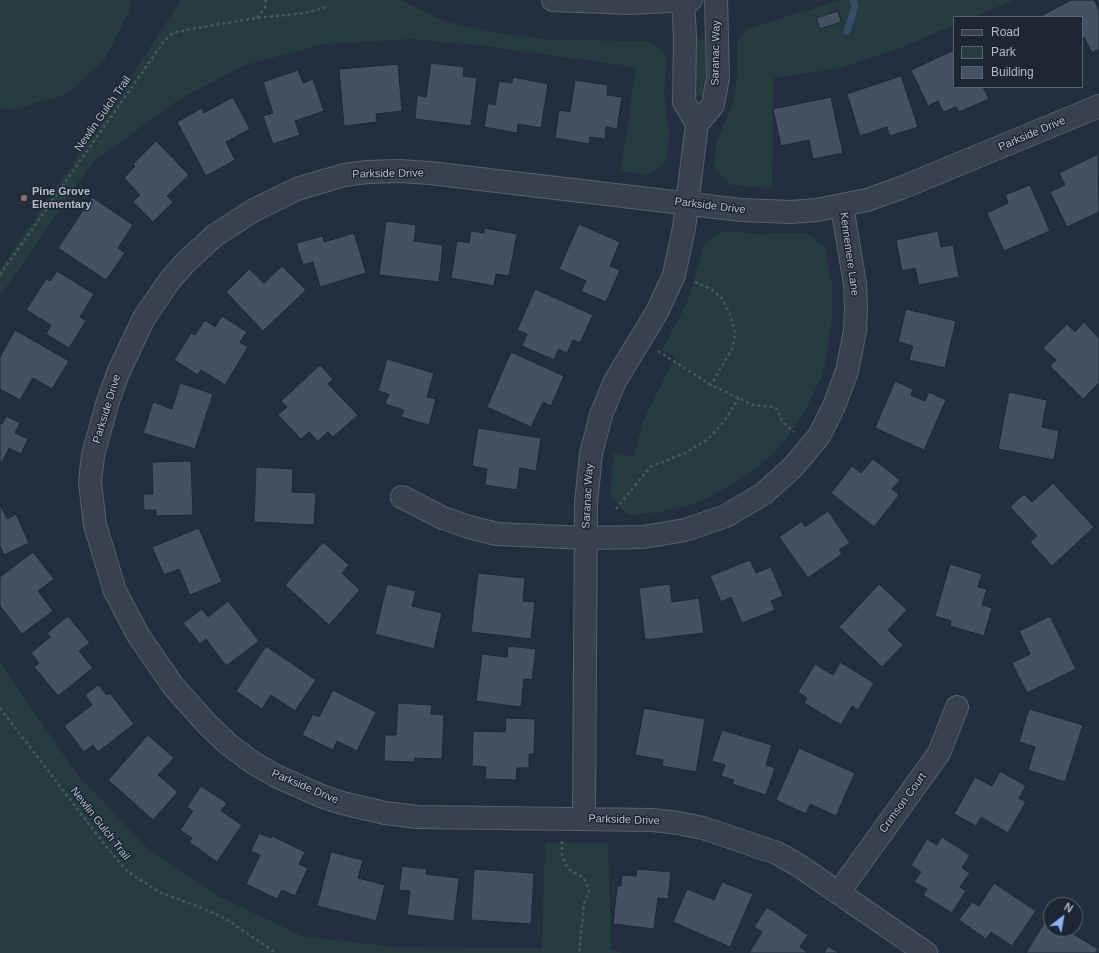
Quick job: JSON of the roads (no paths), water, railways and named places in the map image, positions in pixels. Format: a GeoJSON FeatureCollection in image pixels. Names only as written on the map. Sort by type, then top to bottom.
{"type":"FeatureCollection","features":[{"type":"Feature","properties":{"kind":"street"},"geometry":{"type":"LineString","coordinates":[[553,0],[630,3],[687,0],[684,102],[697,124]]}},
{"type":"Feature","properties":{"kind":"street","name":"Saranac Way"},"geometry":{"type":"LineString","coordinates":[[584,819],[586,538],[588,476],[601,415],[615,382],[658,312],[674,275],[680,251],[688,203],[697,124],[713,105],[718,77],[716,0]]}},
{"type":"Feature","properties":{"kind":"street","name":"Parkside Drive"},"geometry":{"type":"LineString","coordinates":[[926,953],[839,892],[777,853],[703,828],[653,820],[418,817],[385,813],[364,809],[321,796],[276,776],[246,758],[207,724],[189,704],[157,663],[127,615],[115,591],[95,525],[90,482],[93,455],[106,408],[118,373],[144,318],[170,280],[185,263],[214,236],[254,210],[297,189],[344,175],[367,172],[399,171],[430,173],[767,212],[817,210],[842,206],[901,188],[1099,106]]}},
{"type":"Feature","properties":{"kind":"street","name":"Kennemere Lane"},"geometry":{"type":"LineString","coordinates":[[402,497],[443,518],[469,527],[497,534],[586,538],[665,535],[726,516],[763,494],[778,482],[811,447],[827,421],[841,389],[852,351],[855,331],[855,284],[842,206]]}},
{"type":"Feature","properties":{"kind":"street","name":"Crimson Court"},"geometry":{"type":"LineString","coordinates":[[839,892],[939,753],[957,707]]}},
{"type":"Feature","properties":{"kind":"waterway"},"geometry":{"type":"LineString","coordinates":[[847,31],[855,6],[853,0]]}},
{"type":"Feature","properties":{"kind":"place","name":"Pine Grove Elementary"},"geometry":{"type":"Point","coordinates":[24,198]}}]}
